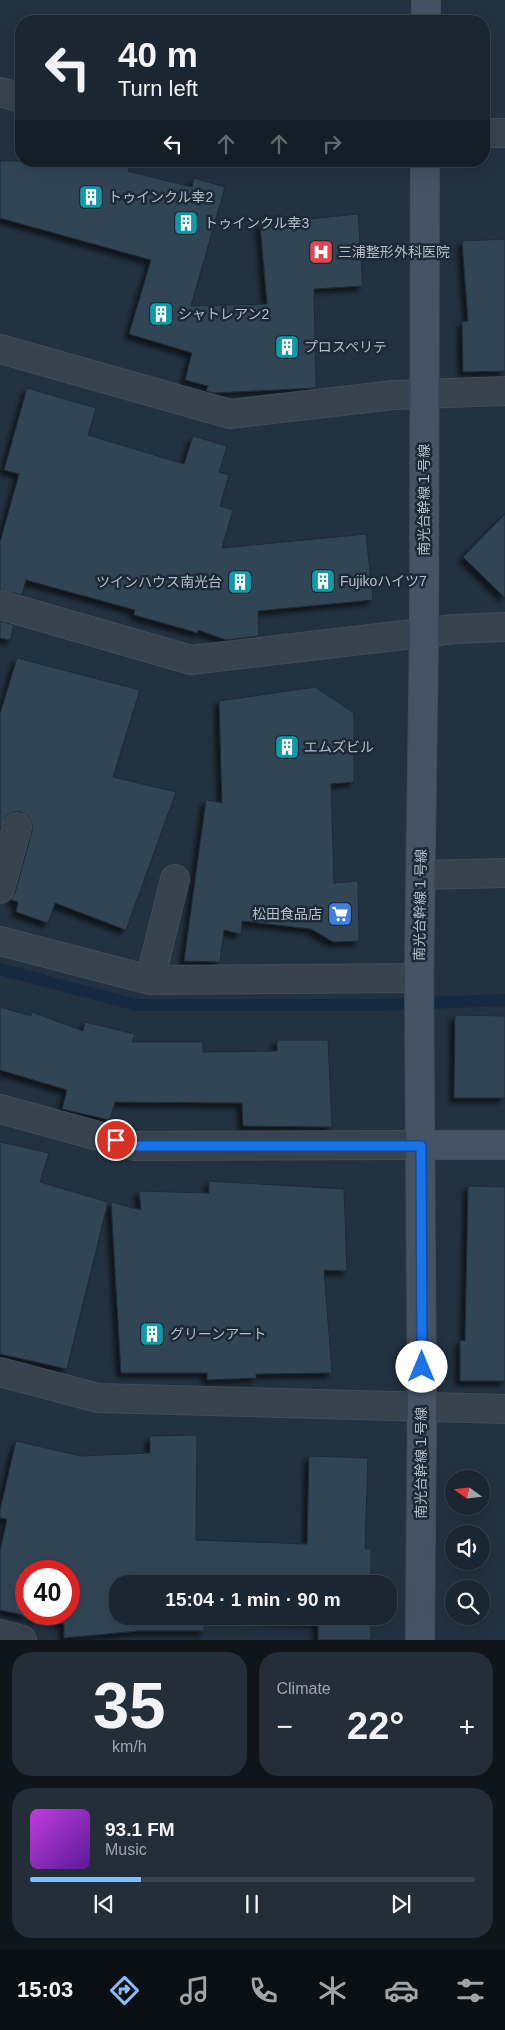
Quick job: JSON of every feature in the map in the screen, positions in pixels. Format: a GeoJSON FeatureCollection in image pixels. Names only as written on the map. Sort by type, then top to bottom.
{"type":"FeatureCollection","features":[{"type":"Feature","properties":{"kind":"street"},"geometry":{"type":"LineString","coordinates":[[426,0],[426,15]]}},
{"type":"Feature","properties":{"kind":"street"},"geometry":{"type":"LineString","coordinates":[[0,92],[15,96]]}},
{"type":"Feature","properties":{"kind":"street"},"geometry":{"type":"LineString","coordinates":[[490,133],[505,133]]}},
{"type":"Feature","properties":{"kind":"street","name":"南光台幹線１号線"},"geometry":{"type":"LineString","coordinates":[[420,1640],[422,1406],[419,983],[424,632],[425,167]]}},
{"type":"Feature","properties":{"kind":"street"},"geometry":{"type":"LineString","coordinates":[[0,349],[230,414],[425,394],[505,391]]}},
{"type":"Feature","properties":{"kind":"street"},"geometry":{"type":"LineString","coordinates":[[0,605],[191,660],[424,632],[505,627]]}},
{"type":"Feature","properties":{"kind":"street"},"geometry":{"type":"LineString","coordinates":[[0,889],[17,827]]}},
{"type":"Feature","properties":{"kind":"street"},"geometry":{"type":"LineString","coordinates":[[421,875],[505,873]]}},
{"type":"Feature","properties":{"kind":"street"},"geometry":{"type":"LineString","coordinates":[[150,980],[175,880]]}},
{"type":"Feature","properties":{"kind":"street"},"geometry":{"type":"LineString","coordinates":[[0,941],[150,980],[419,983]]}},
{"type":"Feature","properties":{"kind":"street"},"geometry":{"type":"LineString","coordinates":[[0,1109],[135,1146],[421,1146],[505,1144]]}},
{"type":"Feature","properties":{"kind":"street"},"geometry":{"type":"LineString","coordinates":[[0,1372],[98,1398],[505,1408]]}},
{"type":"Feature","properties":{"kind":"street"},"geometry":{"type":"LineString","coordinates":[[0,1634],[22,1640]]}},
{"type":"Feature","properties":{"kind":"building"},"geometry":{"type":"Polygon","coordinates":[[[0,161],[15,161],[15,167],[129,167],[128,171],[192,187],[194,178],[225,187],[191,306],[267,304],[260,224],[358,214],[363,286],[314,289],[316,388],[214,393],[206,391],[208,386],[185,380],[192,353],[129,334],[151,260],[0,218],[0,161]]]}},
{"type":"Feature","properties":{"kind":"building"},"geometry":{"type":"Polygon","coordinates":[[[505,239],[505,371],[463,372],[462,322],[468,321],[462,241],[505,239]]]}},
{"type":"Feature","properties":{"kind":"building"},"geometry":{"type":"Polygon","coordinates":[[[27,388],[96,408],[88,435],[184,464],[193,436],[227,446],[219,472],[229,475],[220,506],[233,510],[222,548],[366,534],[373,600],[258,611],[259,636],[226,640],[198,630],[198,633],[134,615],[135,610],[26,580],[22,595],[0,590],[0,542],[19,474],[4,470],[27,388]]]}},
{"type":"Feature","properties":{"kind":"building"},"geometry":{"type":"Polygon","coordinates":[[[505,514],[505,598],[463,557],[505,514]]]}},
{"type":"Feature","properties":{"kind":"building"},"geometry":{"type":"Polygon","coordinates":[[[0,621],[14,625],[10,640],[0,638],[0,621]]]}},
{"type":"Feature","properties":{"kind":"building"},"geometry":{"type":"Polygon","coordinates":[[[17,658],[140,690],[113,777],[176,792],[126,930],[55,903],[48,923],[16,912],[18,902],[11,900],[15,893],[32,831],[32,824],[28,816],[21,812],[14,812],[6,816],[0,830],[0,714],[17,658]]]}},
{"type":"Feature","properties":{"kind":"building"},"geometry":{"type":"Polygon","coordinates":[[[315,687],[354,713],[354,782],[331,784],[334,883],[358,881],[359,941],[333,942],[311,929],[242,921],[241,934],[224,930],[220,962],[184,961],[206,800],[222,803],[219,701],[315,687]]]}},
{"type":"Feature","properties":{"kind":"building"},"geometry":{"type":"Polygon","coordinates":[[[0,1007],[31,1016],[32,1012],[83,1031],[85,1022],[135,1034],[132,1042],[203,1042],[203,1052],[277,1051],[277,1040],[328,1040],[332,1127],[243,1126],[242,1103],[115,1102],[110,1120],[62,1109],[67,1090],[0,1070],[0,1007]]]}},
{"type":"Feature","properties":{"kind":"building"},"geometry":{"type":"Polygon","coordinates":[[[455,1015],[505,1016],[505,1098],[454,1098],[455,1015]]]}},
{"type":"Feature","properties":{"kind":"building"},"geometry":{"type":"Polygon","coordinates":[[[0,1142],[49,1153],[40,1182],[108,1202],[67,1369],[0,1354],[0,1142]]]}},
{"type":"Feature","properties":{"kind":"building"},"geometry":{"type":"Polygon","coordinates":[[[209,1181],[344,1189],[347,1271],[324,1270],[332,1373],[256,1374],[256,1378],[207,1380],[207,1373],[121,1373],[111,1202],[141,1210],[139,1191],[209,1193],[209,1181]]]}},
{"type":"Feature","properties":{"kind":"building"},"geometry":{"type":"Polygon","coordinates":[[[468,1186],[505,1187],[505,1381],[460,1381],[460,1340],[465,1341],[468,1186]]]}},
{"type":"Feature","properties":{"kind":"building"},"geometry":{"type":"Polygon","coordinates":[[[197,1435],[196,1540],[307,1544],[309,1456],[368,1458],[365,1549],[371,1549],[371,1575],[109,1575],[109,1625],[204,1625],[204,1631],[139,1631],[64,1638],[64,1625],[80,1625],[80,1560],[15,1560],[15,1613],[0,1610],[0,1551],[7,1519],[0,1518],[0,1510],[16,1441],[81,1456],[150,1453],[150,1436],[197,1435]]]}},
{"type":"Feature","properties":{"kind":"building"},"geometry":{"type":"Polygon","coordinates":[[[318,1625],[371,1625],[371,1640],[318,1640],[318,1625]]]}},
{"type":"Feature","properties":{"kind":"waterway"},"geometry":{"type":"LineString","coordinates":[[0,969],[136,1005],[378,1005],[505,1000]]}},
{"type":"Feature","properties":{"kind":"place","name":"トゥインクル幸2"},"geometry":{"type":"Point","coordinates":[91,197]}},
{"type":"Feature","properties":{"kind":"place","name":"トゥインクル幸3"},"geometry":{"type":"Point","coordinates":[186,223]}},
{"type":"Feature","properties":{"kind":"place","name":"三浦整形外科医院"},"geometry":{"type":"Point","coordinates":[321,252]}},
{"type":"Feature","properties":{"kind":"place","name":"シャトレアン2"},"geometry":{"type":"Point","coordinates":[161,314]}},
{"type":"Feature","properties":{"kind":"place","name":"プロスペリテ"},"geometry":{"type":"Point","coordinates":[287,347]}},
{"type":"Feature","properties":{"kind":"place","name":"Fujikoハイツ7"},"geometry":{"type":"Point","coordinates":[323,581]}},
{"type":"Feature","properties":{"kind":"place","name":"ツインハウス南光台"},"geometry":{"type":"Point","coordinates":[240,582]}},
{"type":"Feature","properties":{"kind":"place","name":"エムズビル"},"geometry":{"type":"Point","coordinates":[287,747]}},
{"type":"Feature","properties":{"kind":"place","name":"松田食品店"},"geometry":{"type":"Point","coordinates":[340,914]}},
{"type":"Feature","properties":{"kind":"place","name":"グリーンアート"},"geometry":{"type":"Point","coordinates":[152,1334]}},
{"type":"Feature","properties":{"kind":"route"},"geometry":{"type":"LineString","coordinates":[[116,1140],[135,1146],[421,1146],[422,1367]]}}]}
